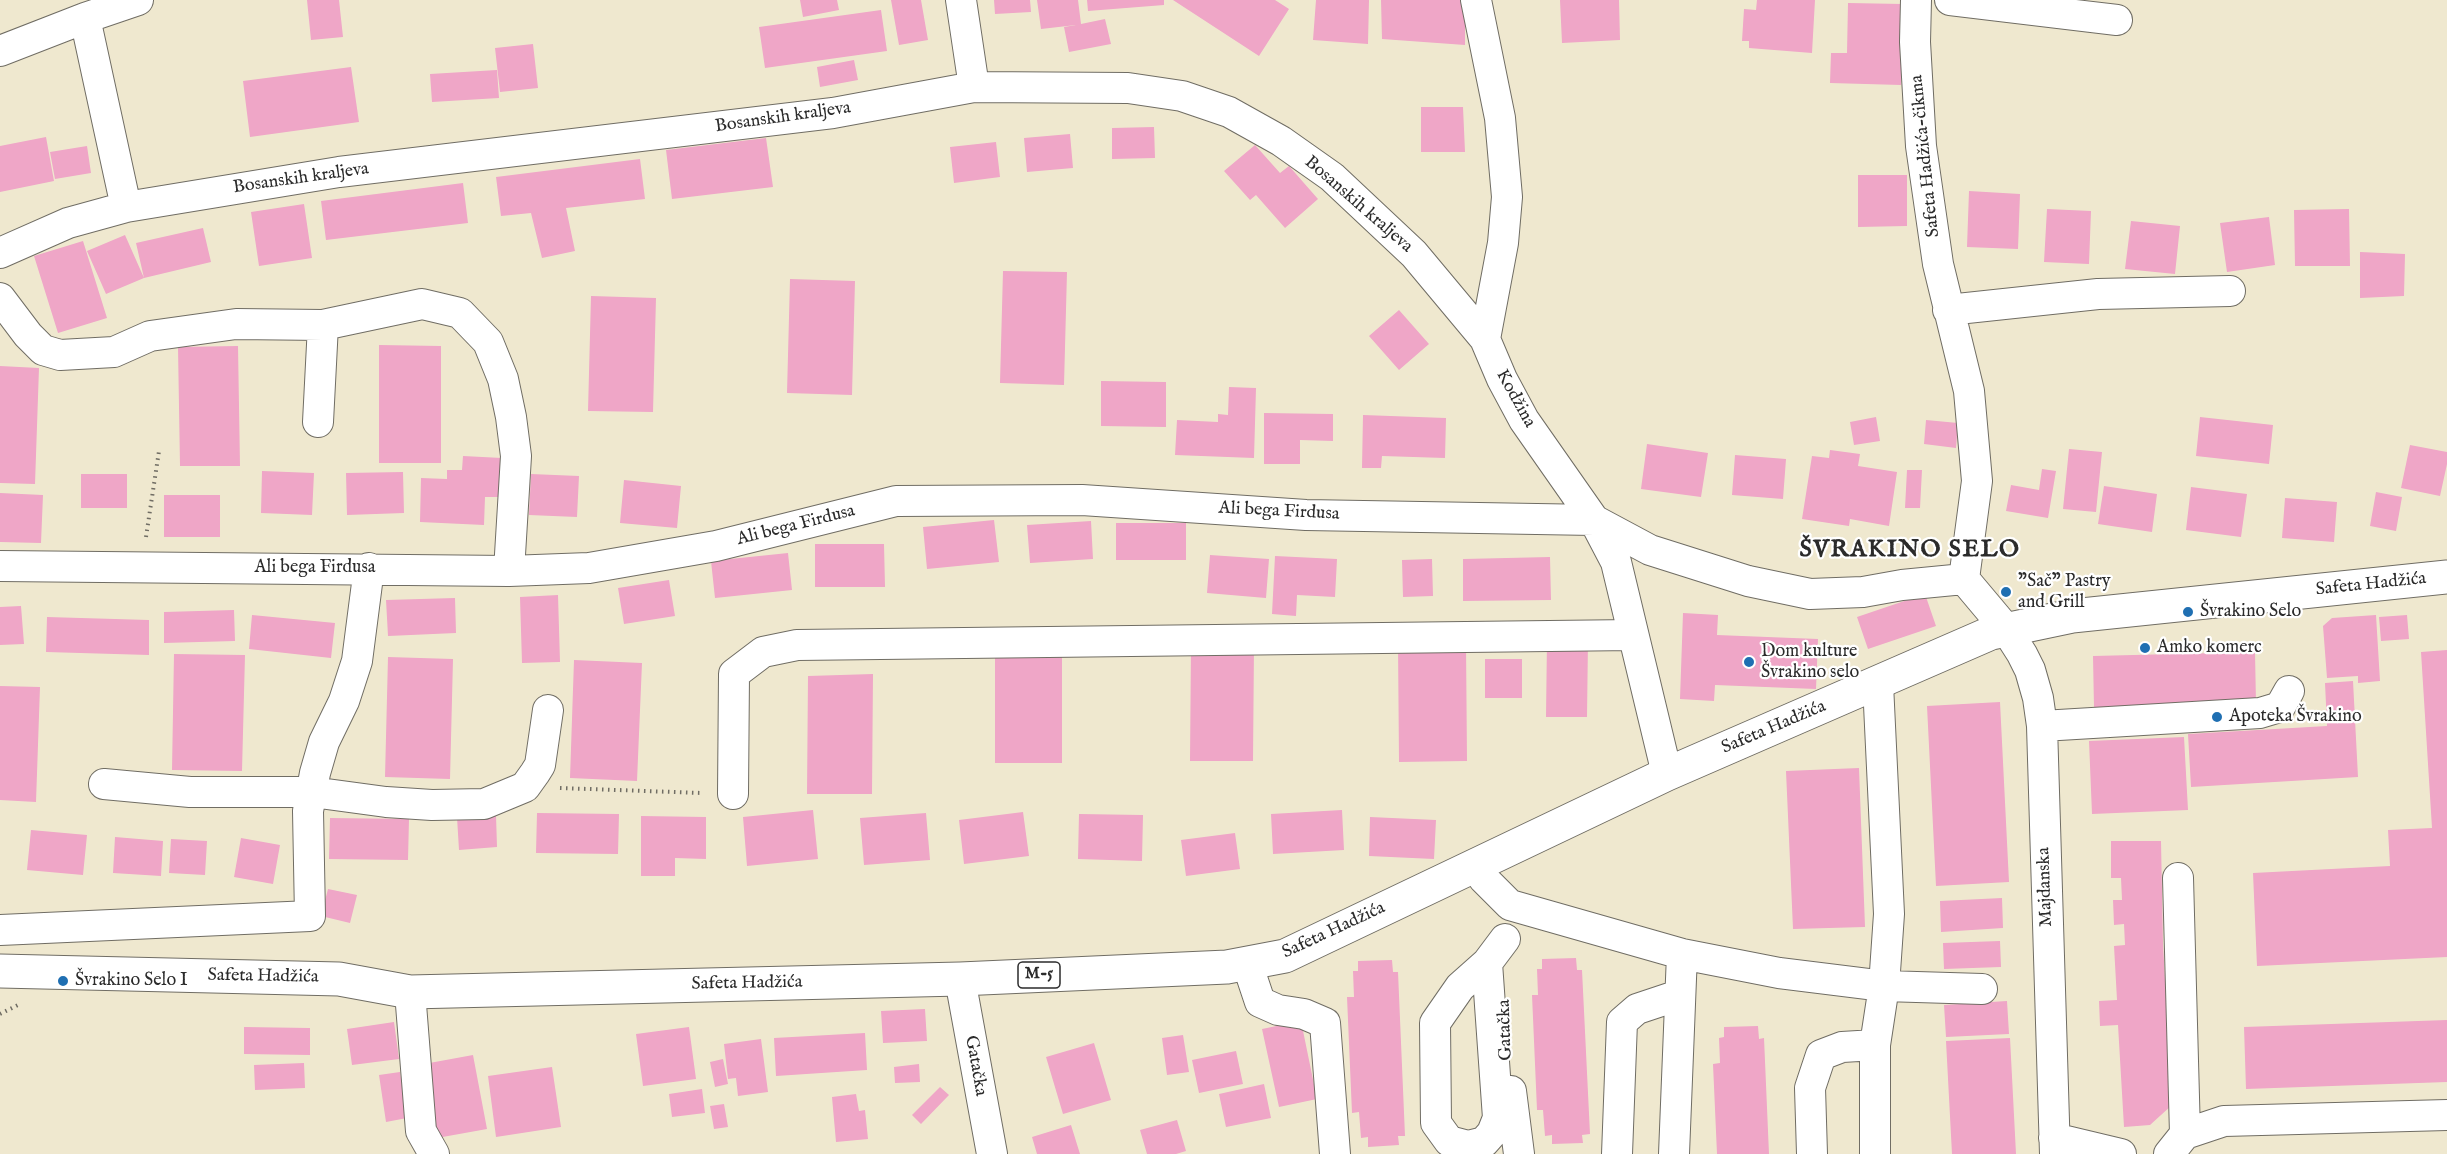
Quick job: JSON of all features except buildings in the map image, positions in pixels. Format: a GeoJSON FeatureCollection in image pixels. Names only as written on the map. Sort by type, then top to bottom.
{"type":"FeatureCollection","features":[{"type":"Feature","properties":{"kind":"main road","name":"Safeta Hadžića"},"geometry":{"type":"LineString","coordinates":[[0,971],[339,979],[410,992],[960,979],[1227,967],[1285,956],[1667,774],[2006,628],[2072,616],[2447,577]]}},
{"type":"Feature","properties":{"kind":"street"},"geometry":{"type":"LineString","coordinates":[[1,49],[138,0]]}},
{"type":"Feature","properties":{"kind":"street"},"geometry":{"type":"LineString","coordinates":[[961,0],[974,87]]}},
{"type":"Feature","properties":{"kind":"street"},"geometry":{"type":"LineString","coordinates":[[1476,0],[1500,118],[1507,197],[1500,262],[1485,339]]}},
{"type":"Feature","properties":{"kind":"street","name":"Safeta Hadžića-čikma"},"geometry":{"type":"LineString","coordinates":[[1916,0],[1915,42],[1921,146],[1938,264],[1969,391],[1977,481],[1964,579]]}},
{"type":"Feature","properties":{"kind":"street"},"geometry":{"type":"LineString","coordinates":[[1950,0],[2117,20]]}},
{"type":"Feature","properties":{"kind":"street"},"geometry":{"type":"LineString","coordinates":[[85,18],[126,207]]}},
{"type":"Feature","properties":{"kind":"street","name":"Bosanskih kraljeva"},"geometry":{"type":"LineString","coordinates":[[0,254],[68,223],[126,207],[339,172],[833,112],[974,87],[1128,88],[1182,96],[1229,112],[1281,141],[1339,184],[1414,254],[1485,339]]}},
{"type":"Feature","properties":{"kind":"street"},"geometry":{"type":"LineString","coordinates":[[1948,310],[2098,294],[2230,291]]}},
{"type":"Feature","properties":{"kind":"street"},"geometry":{"type":"LineString","coordinates":[[0,298],[28,335],[43,350],[60,355],[114,352],[150,336],[226,325],[323,325],[422,304],[460,313],[488,342],[503,379],[511,417],[516,456],[509,571]]}},
{"type":"Feature","properties":{"kind":"street"},"geometry":{"type":"LineString","coordinates":[[318,422],[323,325]]}},
{"type":"Feature","properties":{"kind":"street","name":"Kodžina"},"geometry":{"type":"LineString","coordinates":[[1485,339],[1502,379],[1524,420],[1594,520],[1616,562],[1667,774]]}},
{"type":"Feature","properties":{"kind":"street","name":"Ali bega Firdusa"},"geometry":{"type":"LineString","coordinates":[[0,566],[509,571],[589,568],[716,546],[896,501],[1082,500],[1306,515],[1594,520]]}},
{"type":"Feature","properties":{"kind":"street"},"geometry":{"type":"LineString","coordinates":[[1594,520],[1650,550],[1748,581],[1810,594],[1863,592],[1902,585],[1964,579],[2006,628]]}},
{"type":"Feature","properties":{"kind":"street"},"geometry":{"type":"LineString","coordinates":[[0,930],[310,916],[308,811],[324,742],[344,701],[357,661],[369,568]]}},
{"type":"Feature","properties":{"kind":"street","name":"Majdanska"},"geometry":{"type":"LineString","coordinates":[[2006,628],[2030,670],[2038,698],[2042,726],[2054,1146]]}},
{"type":"Feature","properties":{"kind":"street"},"geometry":{"type":"LineString","coordinates":[[733,794],[734,674],[763,652],[797,645],[1633,635]]}},
{"type":"Feature","properties":{"kind":"street"},"geometry":{"type":"LineString","coordinates":[[1875,1154],[1875,1045],[1884,986],[1889,914],[1878,684]]}},
{"type":"Feature","properties":{"kind":"street"},"geometry":{"type":"LineString","coordinates":[[2042,726],[2260,713],[2280,707],[2289,691]]}},
{"type":"Feature","properties":{"kind":"street"},"geometry":{"type":"LineString","coordinates":[[104,784],[190,792],[312,792],[386,802],[484,804],[525,787],[540,765],[548,710]]}},
{"type":"Feature","properties":{"kind":"street"},"geometry":{"type":"LineString","coordinates":[[1474,865],[1484,879],[1510,905],[1682,954],[1779,973],[1884,986],[1982,989]]}},
{"type":"Feature","properties":{"kind":"street"},"geometry":{"type":"LineString","coordinates":[[2178,879],[2177,1144],[2224,1121],[2447,1116]]}},
{"type":"Feature","properties":{"kind":"street","name":"Gatačka"},"geometry":{"type":"LineString","coordinates":[[1510,905],[1505,939],[1504,1038],[1519,1154]]}},
{"type":"Feature","properties":{"kind":"street"},"geometry":{"type":"LineString","coordinates":[[1487,963],[1498,1118],[1492,1133],[1484,1142],[1468,1146],[1449,1142],[1436,1123],[1435,1023],[1460,987],[1487,963],[1505,939]]}},
{"type":"Feature","properties":{"kind":"street"},"geometry":{"type":"LineString","coordinates":[[1674,1154],[1682,954]]}},
{"type":"Feature","properties":{"kind":"street"},"geometry":{"type":"LineString","coordinates":[[1247,963],[1260,1002],[1278,1010],[1304,1014],[1325,1023],[1335,1154]]}},
{"type":"Feature","properties":{"kind":"street","name":"Gatačka"},"geometry":{"type":"LineString","coordinates":[[960,979],[992,1154]]}},
{"type":"Feature","properties":{"kind":"street"},"geometry":{"type":"LineString","coordinates":[[410,992],[421,1131],[434,1154]]}},
{"type":"Feature","properties":{"kind":"street"},"geometry":{"type":"LineString","coordinates":[[1617,1154],[1622,1022],[1636,1009],[1679,995]]}},
{"type":"Feature","properties":{"kind":"street"},"geometry":{"type":"LineString","coordinates":[[1812,1154],[1810,1088],[1821,1055],[1842,1047],[1875,1045]]}},
{"type":"Feature","properties":{"kind":"street"},"geometry":{"type":"LineString","coordinates":[[2054,1146],[2121,1154]]}},
{"type":"Feature","properties":{"kind":"path"},"geometry":{"type":"LineString","coordinates":[[141,569],[159,451]]}},
{"type":"Feature","properties":{"kind":"path"},"geometry":{"type":"LineString","coordinates":[[525,787],[733,794]]}},
{"type":"Feature","properties":{"kind":"place","name":"\"Sač\" Pastry and Grill"},"geometry":{"type":"Point","coordinates":[2006,592]}},
{"type":"Feature","properties":{"kind":"place","name":"Švrakino Selo"},"geometry":{"type":"Point","coordinates":[2188,612]}},
{"type":"Feature","properties":{"kind":"place","name":"Amko komerc"},"geometry":{"type":"Point","coordinates":[2145,648]}},
{"type":"Feature","properties":{"kind":"place","name":"Dom kulture Švrakino selo"},"geometry":{"type":"Point","coordinates":[1749,662]}},
{"type":"Feature","properties":{"kind":"place","name":"Apoteka Švrakino"},"geometry":{"type":"Point","coordinates":[2217,717]}},
{"type":"Feature","properties":{"kind":"place","name":"Švrakino Selo I"},"geometry":{"type":"Point","coordinates":[63,981]}},
{"type":"Feature","properties":{"kind":"district","name":"ŠVRAKINO SELO"},"geometry":{"type":"Point","coordinates":[1910,551]}}]}
